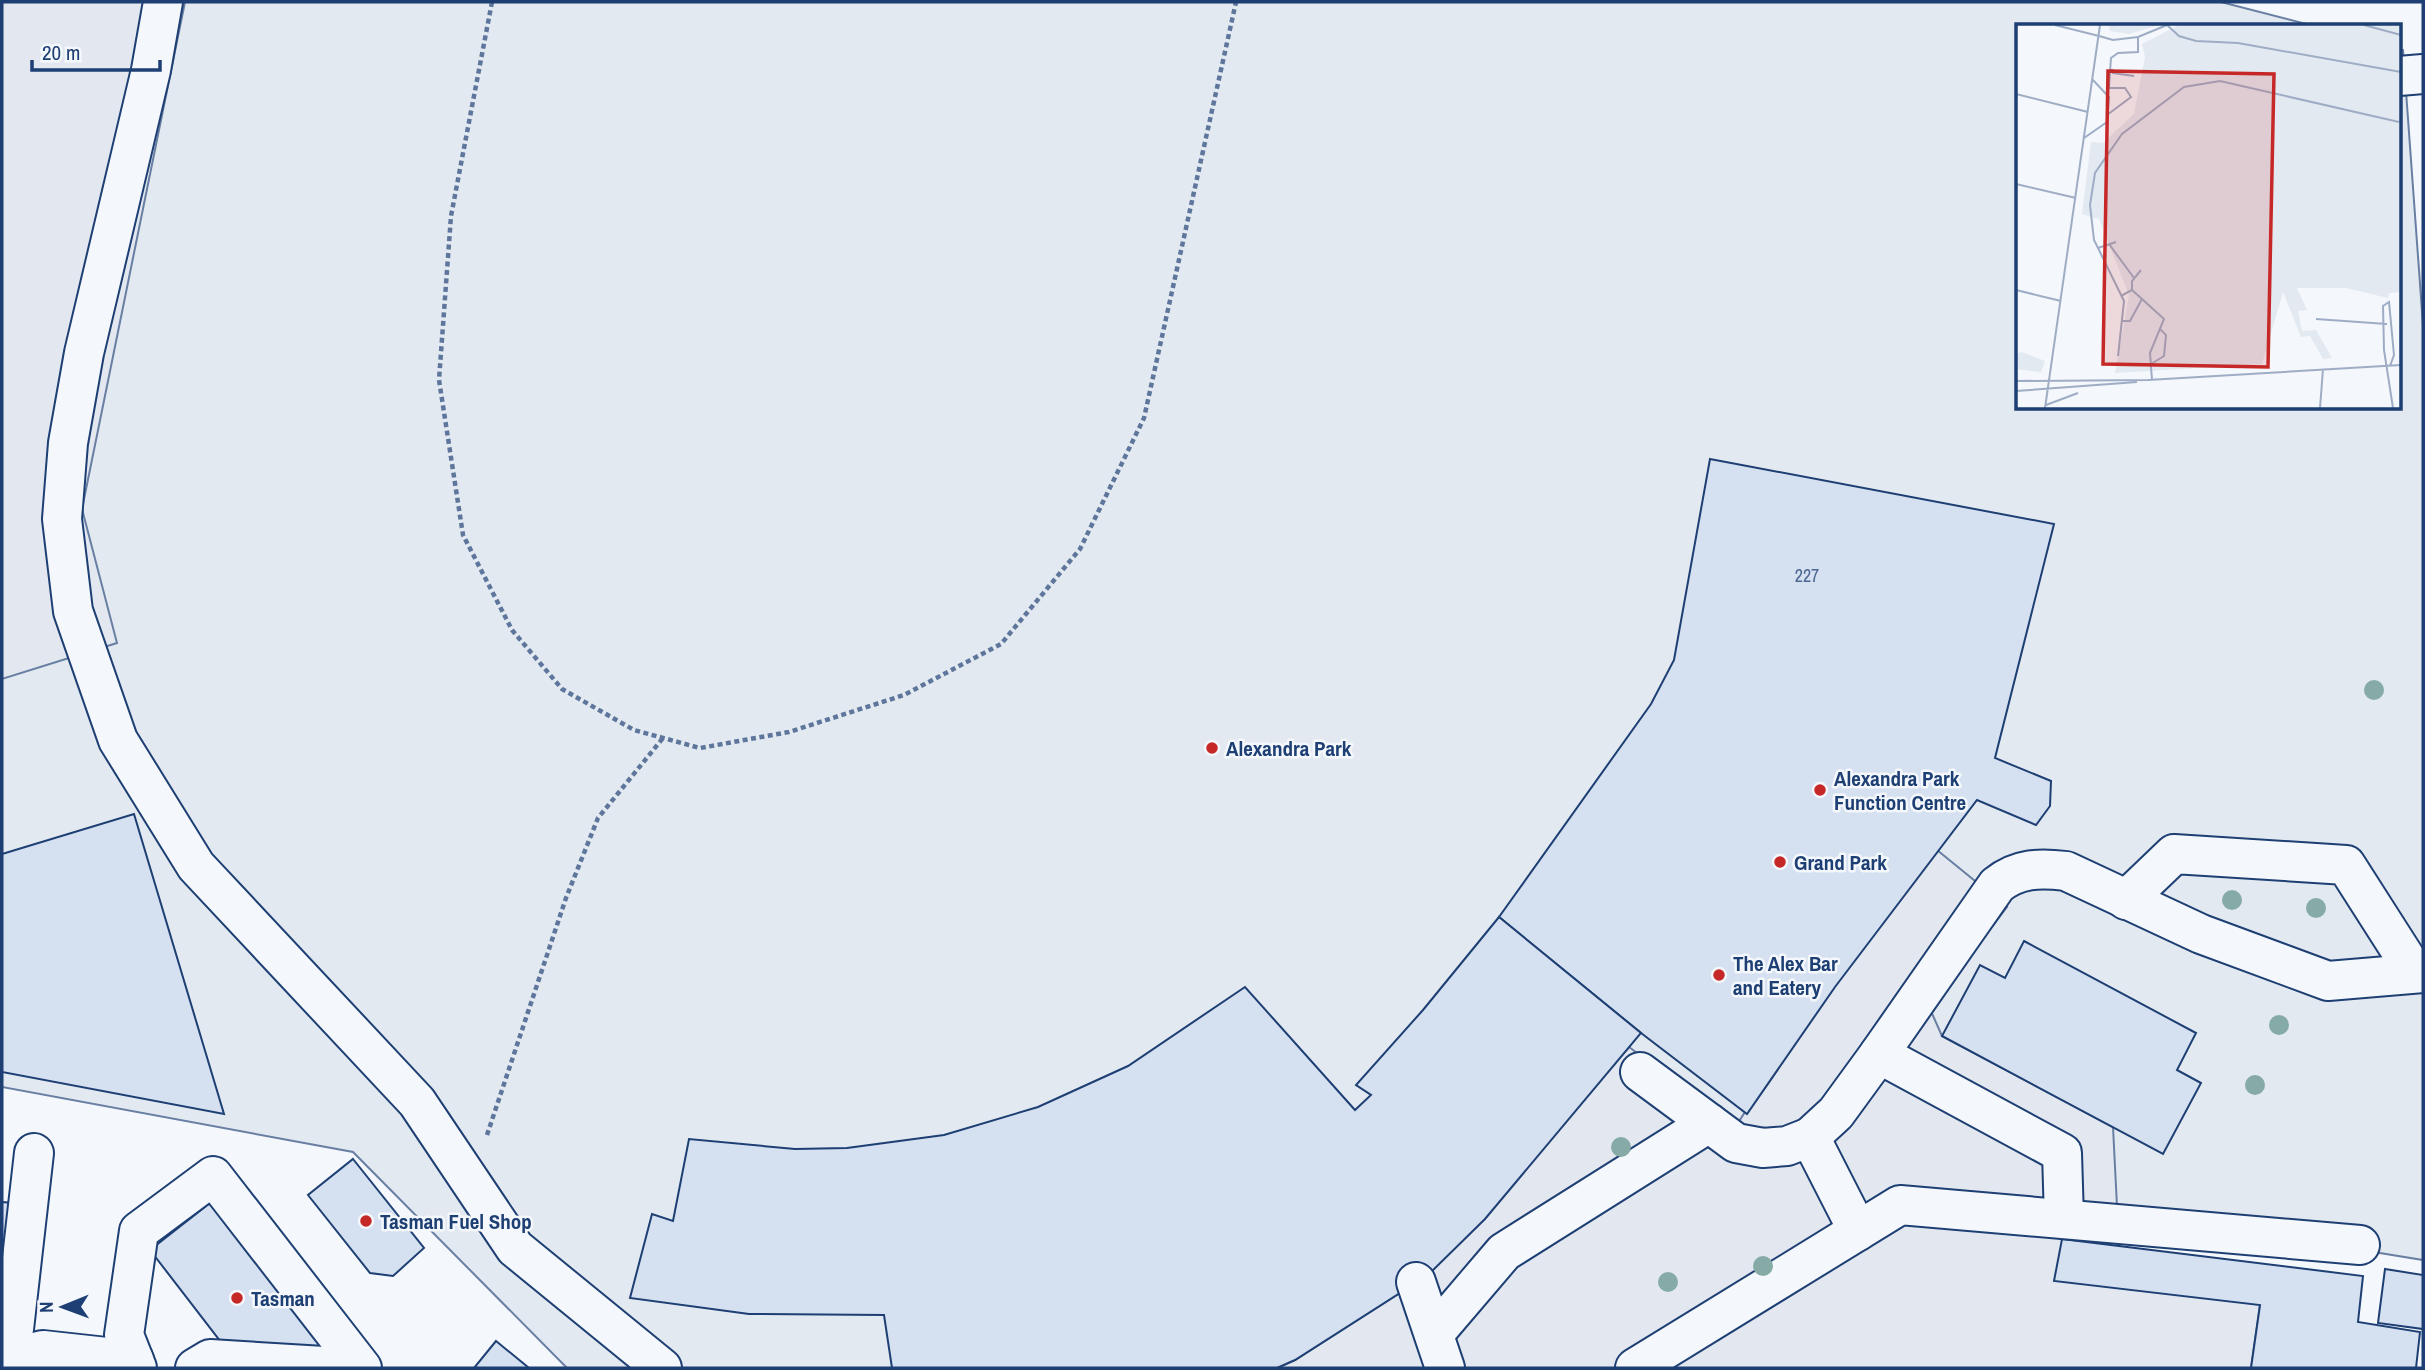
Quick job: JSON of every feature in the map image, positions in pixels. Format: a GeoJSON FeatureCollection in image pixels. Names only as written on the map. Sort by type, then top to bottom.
{"type":"FeatureCollection","features":[{"type":"Feature","properties":{"kind":"lane"},"geometry":{"type":"LineString","coordinates":[[163,2],[151,70],[87,339],[68,443],[62,519],[74,611],[118,740],[196,866],[417,1102],[515,1248],[662,1368]]}},
{"type":"Feature","properties":{"kind":"lane"},"geometry":{"type":"LineString","coordinates":[[2400,76],[2423,74]]}},
{"type":"Feature","properties":{"kind":"lane"},"geometry":{"type":"LineString","coordinates":[[1640,1072],[1736,1143],[1763,1148],[1787,1146],[1810,1137],[1836,1113],[1997,885],[2011,874],[2042,868],[2066,871],[2126,900],[2201,934],[2328,981],[2419,973],[2346,865],[2163,841],[2126,900]]}},
{"type":"Feature","properties":{"kind":"lane"},"geometry":{"type":"LineString","coordinates":[[1878,1054],[2062,1153],[2064,1219]]}},
{"type":"Feature","properties":{"kind":"lane"},"geometry":{"type":"LineString","coordinates":[[1439,1351],[1504,1252],[1709,1123]]}},
{"type":"Feature","properties":{"kind":"lane"},"geometry":{"type":"LineString","coordinates":[[1810,1137],[1858,1231]]}},
{"type":"Feature","properties":{"kind":"lane"},"geometry":{"type":"LineString","coordinates":[[2,1338],[14,1329],[34,1153]]}},
{"type":"Feature","properties":{"kind":"lane"},"geometry":{"type":"LineString","coordinates":[[2,1360],[43,1350],[135,1364],[124,1335],[139,1231],[214,1176],[360,1368]]}},
{"type":"Feature","properties":{"kind":"lane"},"geometry":{"type":"LineString","coordinates":[[1635,1368],[1900,1205],[2360,1245]]}},
{"type":"Feature","properties":{"kind":"lane"},"geometry":{"type":"LineString","coordinates":[[1416,1282],[1439,1351]]}},
{"type":"Feature","properties":{"kind":"lane"},"geometry":{"type":"LineString","coordinates":[[195,1368],[210,1359],[360,1368]]}},
{"type":"Feature","properties":{"kind":"path"},"geometry":{"type":"LineString","coordinates":[[492,2],[451,216],[439,380],[463,535],[512,630],[562,689],[634,730],[700,747],[789,732],[904,695],[1001,644],[1080,549],[1144,418],[1237,2]]}},
{"type":"Feature","properties":{"kind":"path"},"geometry":{"type":"LineString","coordinates":[[472,1182],[562,910],[598,818],[663,738]]}},
{"type":"Feature","properties":{"kind":"shaded area","name":"Alexandra Park"},"geometry":{"type":"Polygon","coordinates":[[[2,2],[2221,2],[2306,24],[2016,24],[2016,410],[2400,410],[2400,49],[2403,50],[2423,325],[2423,1260],[1849,1167],[1354,1368],[567,1368],[353,1152],[2,1087],[2,2]]]}},
{"type":"Feature","properties":{"kind":"shaded area"},"geometry":{"type":"Polygon","coordinates":[[[2,2],[185,2],[82,509],[117,643],[2,679],[2,2]]]}},
{"type":"Feature","properties":{"kind":"shaded area"},"geometry":{"type":"Polygon","coordinates":[[[1937,850],[2007,907],[1930,1009],[1942,1036],[2113,1127],[2119,1246],[2260,1305],[2251,1368],[1277,1368],[1295,1360],[1428,1275],[1629,1047],[1736,1126],[1828,982],[1937,850]]]}},
{"type":"Feature","properties":{"kind":"building","name":"Alexandra Park Function Centre"},"geometry":{"type":"Polygon","coordinates":[[[1710,459],[2054,524],[1995,758],[2051,781],[2050,806],[2036,825],[1977,800],[1835,987],[1747,1114],[1641,1033],[1499,917],[1651,704],[1674,660],[1710,459]]]}},
{"type":"Feature","properties":{"kind":"building"},"geometry":{"type":"Polygon","coordinates":[[[134,814],[224,1114],[2,1072],[2,854],[134,814]]]}},
{"type":"Feature","properties":{"kind":"building"},"geometry":{"type":"Polygon","coordinates":[[[1499,917],[1641,1033],[1485,1219],[1428,1275],[1295,1360],[1277,1368],[892,1368],[884,1315],[749,1314],[630,1298],[652,1214],[673,1221],[689,1139],[795,1149],[847,1148],[944,1135],[1038,1107],[1128,1066],[1245,987],[1355,1110],[1371,1095],[1356,1085],[1423,1010],[1499,917]]]}},
{"type":"Feature","properties":{"kind":"building"},"geometry":{"type":"Polygon","coordinates":[[[2024,941],[2196,1033],[2177,1070],[2201,1083],[2163,1154],[1942,1036],[1980,965],[2005,978],[2024,941]]]}},
{"type":"Feature","properties":{"kind":"building","name":"Tasman Fuel Shop"},"geometry":{"type":"Polygon","coordinates":[[[353,1159],[424,1248],[393,1276],[370,1273],[308,1195],[353,1159]]]}},
{"type":"Feature","properties":{"kind":"building"},"geometry":{"type":"Polygon","coordinates":[[[2,1202],[13,1203],[2,1280],[2,1202]]]}},
{"type":"Feature","properties":{"kind":"building","name":"Tasman"},"geometry":{"type":"Polygon","coordinates":[[[210,1203],[325,1347],[241,1368],[150,1250],[210,1203]]]}},
{"type":"Feature","properties":{"kind":"building"},"geometry":{"type":"Polygon","coordinates":[[[2062,1239],[2363,1276],[2358,1322],[2420,1332],[2416,1368],[2251,1368],[2260,1305],[2054,1281],[2062,1239]]]}},
{"type":"Feature","properties":{"kind":"building"},"geometry":{"type":"Polygon","coordinates":[[[2385,1269],[2423,1275],[2423,1329],[2378,1323],[2385,1269]]]}},
{"type":"Feature","properties":{"kind":"building"},"geometry":{"type":"Polygon","coordinates":[[[496,1341],[529,1368],[474,1368],[496,1341]]]}},
{"type":"Feature","properties":{"kind":"place","name":"Alexandra Park"},"geometry":{"type":"Point","coordinates":[1212,748]}},
{"type":"Feature","properties":{"kind":"place","name":"Alexandra Park Function Centre"},"geometry":{"type":"Point","coordinates":[1820,790]}},
{"type":"Feature","properties":{"kind":"place","name":"Grand Park"},"geometry":{"type":"Point","coordinates":[1780,862]}},
{"type":"Feature","properties":{"kind":"place","name":"The Alex Bar and Eatery"},"geometry":{"type":"Point","coordinates":[1719,975]}},
{"type":"Feature","properties":{"kind":"place","name":"Tasman Fuel Shop"},"geometry":{"type":"Point","coordinates":[366,1221]}},
{"type":"Feature","properties":{"kind":"place","name":"Tasman"},"geometry":{"type":"Point","coordinates":[237,1298]}}]}
